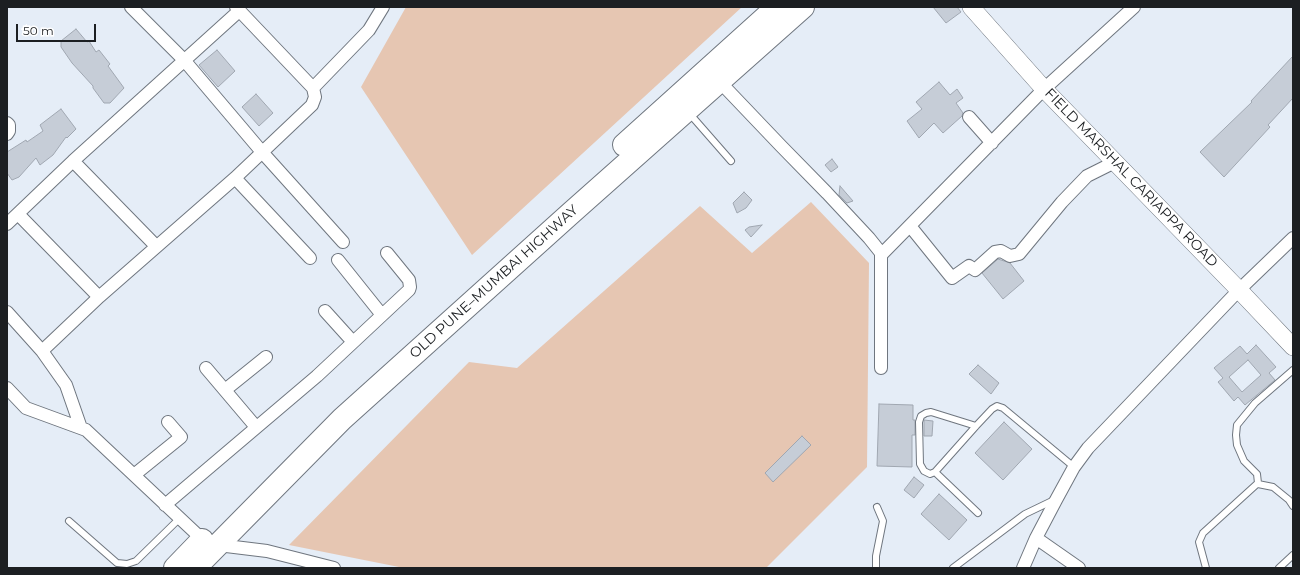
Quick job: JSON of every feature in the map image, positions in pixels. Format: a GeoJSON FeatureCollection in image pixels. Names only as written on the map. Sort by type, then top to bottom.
{"type":"FeatureCollection","features":[{"type":"Feature","properties":{"kind":"highway","name":"OLD PUNE–MUMBAI HIGHWAY"},"geometry":{"type":"LineString","coordinates":[[195,568],[222,519],[333,408],[778,7]]}},
{"type":"Feature","properties":{"kind":"highway","name":"OLD PUNE–MUMBAI HIGHWAY"},"geometry":{"type":"LineString","coordinates":[[175,568],[210,542],[342,419],[803,7]]}},
{"type":"Feature","properties":{"kind":"street"},"geometry":{"type":"LineString","coordinates":[[131,7],[184,60],[262,152],[343,242]]}},
{"type":"Feature","properties":{"kind":"street"},"geometry":{"type":"LineString","coordinates":[[314,88],[369,30],[383,7]]}},
{"type":"Feature","properties":{"kind":"street","name":"FIELD MARSHAL CARIAPPA ROAD"},"geometry":{"type":"LineString","coordinates":[[971,7],[1044,89],[1293,347]]}},
{"type":"Feature","properties":{"kind":"street"},"geometry":{"type":"LineString","coordinates":[[881,255],[1044,89],[1134,7]]}},
{"type":"Feature","properties":{"kind":"street"},"geometry":{"type":"LineString","coordinates":[[7,224],[237,9],[314,88],[315,97],[312,105],[236,178],[156,246],[42,351]]}},
{"type":"Feature","properties":{"kind":"street"},"geometry":{"type":"LineString","coordinates":[[719,81],[780,146],[828,193],[869,238],[881,255],[881,368]]}},
{"type":"Feature","properties":{"kind":"street"},"geometry":{"type":"LineString","coordinates":[[969,117],[992,143]]}},
{"type":"Feature","properties":{"kind":"street"},"geometry":{"type":"LineString","coordinates":[[7,123],[9,131],[7,134]]}},
{"type":"Feature","properties":{"kind":"street"},"geometry":{"type":"LineString","coordinates":[[73,161],[156,246]]}},
{"type":"Feature","properties":{"kind":"street"},"geometry":{"type":"LineString","coordinates":[[910,226],[952,278],[970,266],[975,270],[995,252],[1001,251],[1010,256],[1019,254],[1062,202],[1087,176],[1115,162]]}},
{"type":"Feature","properties":{"kind":"street"},"geometry":{"type":"LineString","coordinates":[[236,178],[310,258]]}},
{"type":"Feature","properties":{"kind":"street"},"geometry":{"type":"LineString","coordinates":[[18,214],[99,297]]}},
{"type":"Feature","properties":{"kind":"street"},"geometry":{"type":"LineString","coordinates":[[1023,568],[1036,538],[1056,500],[1074,467],[1088,448],[1239,290],[1293,238]]}},
{"type":"Feature","properties":{"kind":"street"},"geometry":{"type":"LineString","coordinates":[[165,505],[317,376],[409,290],[409,280],[387,253]]}},
{"type":"Feature","properties":{"kind":"street"},"geometry":{"type":"LineString","coordinates":[[338,260],[382,314]]}},
{"type":"Feature","properties":{"kind":"street"},"geometry":{"type":"LineString","coordinates":[[325,311],[353,342]]}},
{"type":"Feature","properties":{"kind":"street"},"geometry":{"type":"LineString","coordinates":[[7,312],[42,351],[66,384],[81,428]]}},
{"type":"Feature","properties":{"kind":"street"},"geometry":{"type":"LineString","coordinates":[[224,390],[266,357]]}},
{"type":"Feature","properties":{"kind":"street"},"geometry":{"type":"LineString","coordinates":[[206,368],[256,427]]}},
{"type":"Feature","properties":{"kind":"street"},"geometry":{"type":"LineString","coordinates":[[7,388],[26,408],[86,430],[165,505],[210,542],[267,551],[334,568]]}},
{"type":"Feature","properties":{"kind":"street"},"geometry":{"type":"LineString","coordinates":[[134,475],[181,437],[168,422]]}},
{"type":"Feature","properties":{"kind":"street"},"geometry":{"type":"LineString","coordinates":[[1036,538],[1079,568]]}},
{"type":"Feature","properties":{"kind":"lane"},"geometry":{"type":"LineString","coordinates":[[687,110],[731,161]]}},
{"type":"Feature","properties":{"kind":"lane"},"geometry":{"type":"LineString","coordinates":[[1258,484],[1257,474],[1244,461],[1237,444],[1237,425],[1255,403],[1293,370]]}},
{"type":"Feature","properties":{"kind":"lane"},"geometry":{"type":"LineString","coordinates":[[976,426],[931,412],[921,416],[919,422],[920,464],[924,471],[930,474],[935,472],[976,426],[992,408],[998,406],[1003,408],[1074,467]]}},
{"type":"Feature","properties":{"kind":"lane"},"geometry":{"type":"LineString","coordinates":[[935,472],[978,512]]}},
{"type":"Feature","properties":{"kind":"lane"},"geometry":{"type":"LineString","coordinates":[[1258,484],[1273,487],[1289,500],[1293,506]]}},
{"type":"Feature","properties":{"kind":"lane"},"geometry":{"type":"LineString","coordinates":[[1206,568],[1199,542],[1203,533],[1258,484]]}},
{"type":"Feature","properties":{"kind":"lane"},"geometry":{"type":"LineString","coordinates":[[954,568],[1025,514],[1056,500]]}},
{"type":"Feature","properties":{"kind":"lane"},"geometry":{"type":"LineString","coordinates":[[876,568],[876,556],[883,522],[877,507]]}},
{"type":"Feature","properties":{"kind":"lane"},"geometry":{"type":"LineString","coordinates":[[69,520],[117,563],[128,564],[136,560],[180,518]]}},
{"type":"Feature","properties":{"kind":"lane"},"geometry":{"type":"LineString","coordinates":[[1279,568],[1293,555]]}},
{"type":"Feature","properties":{"kind":"shaded area"},"geometry":{"type":"Polygon","coordinates":[[[406,7],[742,7],[472,255],[361,87],[406,7]]]}},
{"type":"Feature","properties":{"kind":"shaded area"},"geometry":{"type":"Polygon","coordinates":[[[811,202],[869,263],[867,467],[766,568],[404,568],[289,545],[469,362],[517,368],[700,206],[752,253],[811,202]]]}},
{"type":"Feature","properties":{"kind":"building"},"geometry":{"type":"Polygon","coordinates":[[[933,7],[957,7],[961,12],[946,23],[933,7]]]}},
{"type":"Feature","properties":{"kind":"building"},"geometry":{"type":"Polygon","coordinates":[[[76,29],[87,42],[89,41],[96,52],[99,50],[110,64],[108,66],[124,88],[110,103],[104,103],[93,86],[72,63],[61,47],[61,41],[76,29]]]}},
{"type":"Feature","properties":{"kind":"building"},"geometry":{"type":"Polygon","coordinates":[[[217,50],[235,71],[218,87],[199,65],[217,50]]]}},
{"type":"Feature","properties":{"kind":"building"},"geometry":{"type":"Polygon","coordinates":[[[1293,56],[1293,98],[1268,125],[1270,127],[1224,177],[1200,152],[1252,102],[1251,101],[1293,56]]]}},
{"type":"Feature","properties":{"kind":"building"},"geometry":{"type":"Polygon","coordinates":[[[939,82],[950,95],[957,89],[963,98],[956,103],[963,113],[962,116],[943,133],[934,123],[919,138],[907,121],[922,109],[916,102],[939,82]]]}},
{"type":"Feature","properties":{"kind":"building"},"geometry":{"type":"Polygon","coordinates":[[[256,94],[273,113],[259,126],[242,107],[256,94]]]}},
{"type":"Feature","properties":{"kind":"building"},"geometry":{"type":"Polygon","coordinates":[[[61,109],[76,129],[67,138],[66,137],[53,155],[40,165],[36,158],[19,177],[12,180],[7,173],[7,152],[26,140],[27,142],[43,131],[40,125],[61,109]]]}},
{"type":"Feature","properties":{"kind":"building"},"geometry":{"type":"Polygon","coordinates":[[[832,159],[838,167],[831,172],[825,165],[832,159]]]}},
{"type":"Feature","properties":{"kind":"building"},"geometry":{"type":"Polygon","coordinates":[[[840,186],[853,201],[847,203],[839,195],[840,186]]]}},
{"type":"Feature","properties":{"kind":"building"},"geometry":{"type":"Polygon","coordinates":[[[744,192],[752,200],[746,208],[737,213],[733,203],[744,192]]]}},
{"type":"Feature","properties":{"kind":"building"},"geometry":{"type":"Polygon","coordinates":[[[762,225],[751,237],[745,230],[749,227],[762,225]]]}},
{"type":"Feature","properties":{"kind":"building"},"geometry":{"type":"Polygon","coordinates":[[[998,259],[1010,263],[1024,281],[1003,299],[982,273],[998,259]]]}},
{"type":"Feature","properties":{"kind":"building"},"geometry":{"type":"Polygon","coordinates":[[[1256,345],[1276,367],[1269,373],[1275,380],[1245,405],[1238,397],[1234,401],[1218,382],[1223,378],[1214,368],[1240,346],[1247,354],[1256,345]],[[1248,360],[1229,377],[1242,392],[1261,375],[1248,360]]]}},
{"type":"Feature","properties":{"kind":"building"},"geometry":{"type":"Polygon","coordinates":[[[978,365],[999,383],[991,394],[969,374],[978,365]]]}},
{"type":"Feature","properties":{"kind":"building"},"geometry":{"type":"Polygon","coordinates":[[[879,404],[913,405],[915,435],[912,435],[912,467],[877,466],[879,404]]]}},
{"type":"Feature","properties":{"kind":"building"},"geometry":{"type":"Polygon","coordinates":[[[924,420],[933,421],[932,436],[924,436],[924,420]]]}},
{"type":"Feature","properties":{"kind":"building"},"geometry":{"type":"Polygon","coordinates":[[[1004,422],[1032,449],[1003,480],[975,453],[1004,422]]]}},
{"type":"Feature","properties":{"kind":"building"},"geometry":{"type":"Polygon","coordinates":[[[802,436],[811,445],[773,482],[765,473],[802,436]]]}},
{"type":"Feature","properties":{"kind":"building"},"geometry":{"type":"Polygon","coordinates":[[[914,477],[924,485],[914,498],[904,490],[914,477]]]}},
{"type":"Feature","properties":{"kind":"building"},"geometry":{"type":"Polygon","coordinates":[[[939,494],[967,520],[949,540],[921,514],[939,494]]]}}]}
